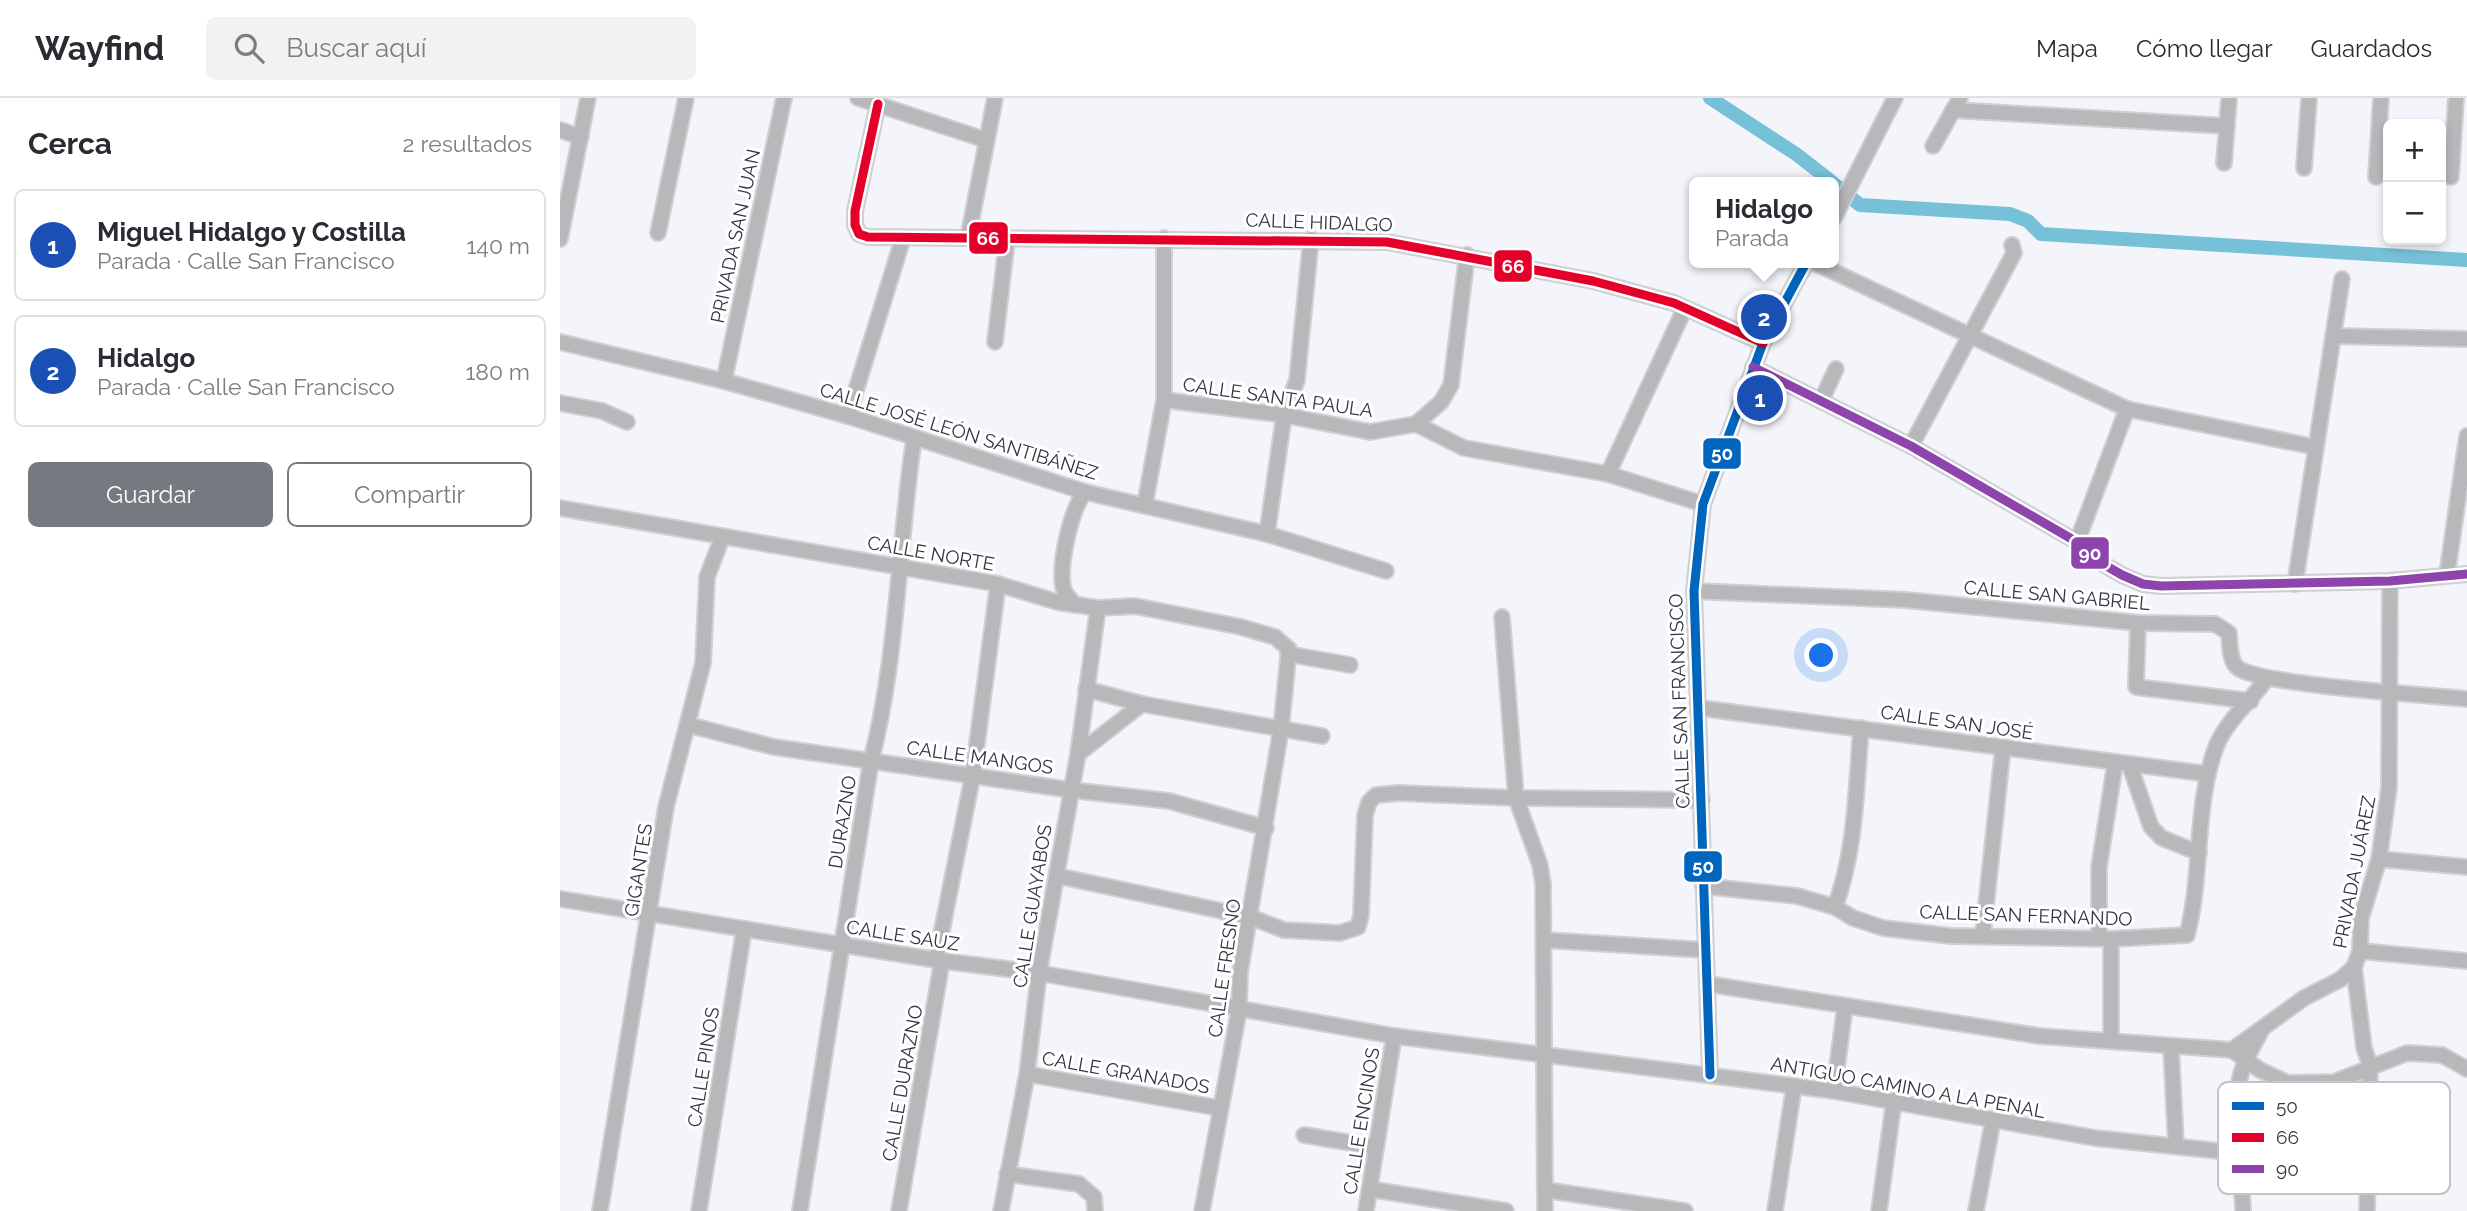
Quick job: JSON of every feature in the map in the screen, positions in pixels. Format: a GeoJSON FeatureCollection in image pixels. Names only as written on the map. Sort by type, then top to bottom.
{"type":"FeatureCollection","features":[{"type":"Feature","properties":{"kind":"street"},"geometry":{"type":"LineString","coordinates":[[560,239],[588,98]]}},
{"type":"Feature","properties":{"kind":"street"},"geometry":{"type":"LineString","coordinates":[[658,233],[686,98]]}},
{"type":"Feature","properties":{"kind":"street","name":"PRIVADA SAN JUAN"},"geometry":{"type":"LineString","coordinates":[[724,381],[784,98]]}},
{"type":"Feature","properties":{"kind":"street"},"geometry":{"type":"LineString","coordinates":[[858,98],[986,140]]}},
{"type":"Feature","properties":{"kind":"street"},"geometry":{"type":"LineString","coordinates":[[968,238],[995,98]]}},
{"type":"Feature","properties":{"kind":"street"},"geometry":{"type":"LineString","coordinates":[[1839,208],[1895,98]]}},
{"type":"Feature","properties":{"kind":"street"},"geometry":{"type":"LineString","coordinates":[[2224,163],[2228,98]]}},
{"type":"Feature","properties":{"kind":"street"},"geometry":{"type":"LineString","coordinates":[[2304,168],[2309,98]]}},
{"type":"Feature","properties":{"kind":"street"},"geometry":{"type":"LineString","coordinates":[[2376,177],[2381,98]]}},
{"type":"Feature","properties":{"kind":"street"},"geometry":{"type":"LineString","coordinates":[[2451,177],[2456,98]]}},
{"type":"Feature","properties":{"kind":"street","name":"CALLE HIDALGO"},"geometry":{"type":"LineString","coordinates":[[877,104],[855,211],[855,225],[859,234],[868,237],[1007,240],[1311,239],[1387,242],[1468,255],[1593,281],[1685,308],[1763,343]]}},
{"type":"Feature","properties":{"kind":"street"},"geometry":{"type":"LineString","coordinates":[[1933,146],[1956,104],[2227,126]]}},
{"type":"Feature","properties":{"kind":"street"},"geometry":{"type":"LineString","coordinates":[[560,130],[581,137]]}},
{"type":"Feature","properties":{"kind":"street"},"geometry":{"type":"LineString","coordinates":[[848,416],[903,238]]}},
{"type":"Feature","properties":{"kind":"street","name":"CALLE SANTA PAULA"},"geometry":{"type":"LineString","coordinates":[[1164,238],[1164,400],[1284,415],[1370,432],[1416,424]]}},
{"type":"Feature","properties":{"kind":"street"},"geometry":{"type":"LineString","coordinates":[[1267,534],[1284,415],[1297,380],[1311,239]]}},
{"type":"Feature","properties":{"kind":"street"},"geometry":{"type":"LineString","coordinates":[[995,342],[1007,240]]}},
{"type":"Feature","properties":{"kind":"street"},"geometry":{"type":"LineString","coordinates":[[1911,446],[2014,253],[2012,244]]}},
{"type":"Feature","properties":{"kind":"street"},"geometry":{"type":"LineString","coordinates":[[1468,255],[1451,385],[1441,402],[1416,424],[1464,448],[1608,474],[1703,504]]}},
{"type":"Feature","properties":{"kind":"street","name":"CALLE SAN FRANCISCO"},"geometry":{"type":"LineString","coordinates":[[1710,1075],[1700,708],[1694,591],[1703,504],[1763,343],[1803,268]]}},
{"type":"Feature","properties":{"kind":"street"},"geometry":{"type":"LineString","coordinates":[[1826,268],[2127,408],[2315,447]]}},
{"type":"Feature","properties":{"kind":"street"},"geometry":{"type":"LineString","coordinates":[[2295,584],[2342,279]]}},
{"type":"Feature","properties":{"kind":"street"},"geometry":{"type":"LineString","coordinates":[[1608,474],[1685,308]]}},
{"type":"Feature","properties":{"kind":"street"},"geometry":{"type":"LineString","coordinates":[[2333,336],[2467,340]]}},
{"type":"Feature","properties":{"kind":"street","name":"CALLE JOSÉ LEÓN SANTIBÁÑEZ"},"geometry":{"type":"LineString","coordinates":[[560,342],[724,381],[848,416],[1085,492],[1267,534],[1386,571]]}},
{"type":"Feature","properties":{"kind":"street"},"geometry":{"type":"LineString","coordinates":[[1754,367],[1911,446],[2077,542],[2103,564],[2143,584],[2295,584],[2390,581],[2467,574]]}},
{"type":"Feature","properties":{"kind":"street"},"geometry":{"type":"LineString","coordinates":[[1821,401],[1836,369]]}},
{"type":"Feature","properties":{"kind":"street"},"geometry":{"type":"LineString","coordinates":[[1145,504],[1164,400]]}},
{"type":"Feature","properties":{"kind":"street"},"geometry":{"type":"LineString","coordinates":[[560,403],[603,411],[627,422]]}},
{"type":"Feature","properties":{"kind":"street"},"geometry":{"type":"LineString","coordinates":[[2077,542],[2127,408]]}},
{"type":"Feature","properties":{"kind":"street"},"geometry":{"type":"LineString","coordinates":[[2447,575],[2467,436]]}},
{"type":"Feature","properties":{"kind":"street","name":"DURAZNO"},"geometry":{"type":"LineString","coordinates":[[800,1211],[871,761],[882,717],[914,439]]}},
{"type":"Feature","properties":{"kind":"street"},"geometry":{"type":"LineString","coordinates":[[1076,605],[1063,590],[1063,579],[1075,504],[1085,492]]}},
{"type":"Feature","properties":{"kind":"street","name":"CALLE NORTE"},"geometry":{"type":"LineString","coordinates":[[560,508],[998,584],[1076,605],[1098,608],[1135,606],[1241,627],[1275,637],[1289,652],[1350,665]]}},
{"type":"Feature","properties":{"kind":"street","name":"GIGANTES"},"geometry":{"type":"LineString","coordinates":[[600,1211],[651,914],[666,807],[689,725],[702,663],[707,577],[722,538]]}},
{"type":"Feature","properties":{"kind":"street"},"geometry":{"type":"LineString","coordinates":[[1038,595],[1063,579]]}},
{"type":"Feature","properties":{"kind":"street","name":"PRIVADA JUÁREZ"},"geometry":{"type":"LineString","coordinates":[[2370,1082],[2370,1065],[2364,1048],[2354,967],[2360,951],[2361,918],[2379,859],[2389,788],[2390,581]]}},
{"type":"Feature","properties":{"kind":"street","name":"CALLE DURAZNO"},"geometry":{"type":"LineString","coordinates":[[899,1211],[939,961],[973,774],[998,584]]}},
{"type":"Feature","properties":{"kind":"street","name":"CALLE SAN GABRIEL"},"geometry":{"type":"LineString","coordinates":[[1694,591],[1906,600],[2138,623],[2215,624],[2224,627],[2229,633],[2232,663],[2239,670],[2267,678],[2467,699]]}},
{"type":"Feature","properties":{"kind":"street","name":"CALLE GUAYABOS"},"geometry":{"type":"LineString","coordinates":[[1001,1211],[1027,1074],[1039,973],[1078,754],[1098,608]]}},
{"type":"Feature","properties":{"kind":"street"},"geometry":{"type":"LineString","coordinates":[[1502,617],[1516,798],[1539,864],[1544,940],[1545,1211]]}},
{"type":"Feature","properties":{"kind":"street"},"geometry":{"type":"LineString","coordinates":[[2138,623],[2136,687],[2251,701]]}},
{"type":"Feature","properties":{"kind":"street","name":"CALLE FRESNO"},"geometry":{"type":"LineString","coordinates":[[1202,1211],[1239,1010],[1240,972],[1266,828],[1289,652]]}},
{"type":"Feature","properties":{"kind":"street"},"geometry":{"type":"LineString","coordinates":[[2130,766],[2151,827],[2162,838],[2199,853],[2208,774],[2216,746],[2226,729],[2267,678]]}},
{"type":"Feature","properties":{"kind":"street"},"geometry":{"type":"LineString","coordinates":[[1086,689],[1142,704],[1322,736]]}},
{"type":"Feature","properties":{"kind":"street"},"geometry":{"type":"LineString","coordinates":[[1078,754],[1142,704]]}},
{"type":"Feature","properties":{"kind":"street","name":"CALLE SAN JOSÉ"},"geometry":{"type":"LineString","coordinates":[[1700,708],[2130,766],[2208,774]]}},
{"type":"Feature","properties":{"kind":"street","name":"CALLE MANGOS"},"geometry":{"type":"LineString","coordinates":[[689,725],[774,747],[1070,790],[1169,801],[1266,828]]}},
{"type":"Feature","properties":{"kind":"street"},"geometry":{"type":"LineString","coordinates":[[1835,906],[1845,879],[1852,832],[1861,728]]}},
{"type":"Feature","properties":{"kind":"street"},"geometry":{"type":"LineString","coordinates":[[1983,934],[2003,747]]}},
{"type":"Feature","properties":{"kind":"street"},"geometry":{"type":"LineString","coordinates":[[2111,1039],[2099,867],[2115,764]]}},
{"type":"Feature","properties":{"kind":"street"},"geometry":{"type":"LineString","coordinates":[[1058,876],[1250,917],[1284,930],[1340,933],[1358,926],[1365,815],[1369,802],[1376,795],[1399,793],[1516,798],[1702,800]]}},
{"type":"Feature","properties":{"kind":"street","name":"CALLE SAN FERNANDO"},"geometry":{"type":"LineString","coordinates":[[1703,886],[1797,896],[1835,906],[1853,918],[1883,928],[1951,936],[1983,934],[2105,938],[2187,935],[2199,853]]}},
{"type":"Feature","properties":{"kind":"street"},"geometry":{"type":"LineString","coordinates":[[2379,859],[2467,867]]}},
{"type":"Feature","properties":{"kind":"street","name":"CALLE SAUZ"},"geometry":{"type":"LineString","coordinates":[[560,900],[939,961],[1039,973],[1239,1010]]}},
{"type":"Feature","properties":{"kind":"street","name":"CALLE PINOS"},"geometry":{"type":"LineString","coordinates":[[699,1211],[744,929]]}},
{"type":"Feature","properties":{"kind":"street"},"geometry":{"type":"LineString","coordinates":[[1544,940],[1705,950]]}},
{"type":"Feature","properties":{"kind":"street"},"geometry":{"type":"LineString","coordinates":[[2360,951],[2467,961]]}},
{"type":"Feature","properties":{"kind":"street"},"geometry":{"type":"LineString","coordinates":[[2232,1050],[2304,998],[2341,979],[2354,967]]}},
{"type":"Feature","properties":{"kind":"street"},"geometry":{"type":"LineString","coordinates":[[1708,984],[2039,1036],[2111,1039],[2171,1047],[2232,1050],[2286,1082]]}},
{"type":"Feature","properties":{"kind":"street"},"geometry":{"type":"LineString","coordinates":[[1834,1091],[1845,1006]]}},
{"type":"Feature","properties":{"kind":"street","name":"ANTIGUO CAMINO A LA PENAL"},"geometry":{"type":"LineString","coordinates":[[1239,1010],[1394,1036],[1834,1091],[2095,1138],[2218,1151]]}},
{"type":"Feature","properties":{"kind":"street"},"geometry":{"type":"LineString","coordinates":[[2240,1082],[2241,1073],[2262,1029]]}},
{"type":"Feature","properties":{"kind":"street","name":"CALLE ENCINOS"},"geometry":{"type":"LineString","coordinates":[[1366,1211],[1394,1036]]}},
{"type":"Feature","properties":{"kind":"street"},"geometry":{"type":"LineString","coordinates":[[2171,1047],[2176,1146]]}},
{"type":"Feature","properties":{"kind":"street"},"geometry":{"type":"LineString","coordinates":[[2334,1082],[2370,1065],[2406,1053],[2430,1052],[2467,1069]]}},
{"type":"Feature","properties":{"kind":"street","name":"CALLE GRANADOS"},"geometry":{"type":"LineString","coordinates":[[1027,1074],[1219,1108]]}},
{"type":"Feature","properties":{"kind":"street"},"geometry":{"type":"LineString","coordinates":[[1775,1211],[1794,1086]]}},
{"type":"Feature","properties":{"kind":"street"},"geometry":{"type":"LineString","coordinates":[[1879,1211],[1894,1100]]}},
{"type":"Feature","properties":{"kind":"street"},"geometry":{"type":"LineString","coordinates":[[1976,1211],[1993,1121]]}},
{"type":"Feature","properties":{"kind":"street"},"geometry":{"type":"LineString","coordinates":[[1304,1135],[1376,1147]]}},
{"type":"Feature","properties":{"kind":"street"},"geometry":{"type":"LineString","coordinates":[[1007,1174],[1079,1184],[1090,1191],[1095,1211]]}},
{"type":"Feature","properties":{"kind":"street"},"geometry":{"type":"LineString","coordinates":[[1369,1189],[1506,1211]]}},
{"type":"Feature","properties":{"kind":"street"},"geometry":{"type":"LineString","coordinates":[[1546,1190],[1685,1211]]}},
{"type":"Feature","properties":{"kind":"waterway"},"geometry":{"type":"LineString","coordinates":[[1710,98],[1796,154],[1826,177]]}},
{"type":"Feature","properties":{"kind":"waterway"},"geometry":{"type":"LineString","coordinates":[[1839,188],[1860,205],[2010,214],[2028,221],[2041,234],[2467,260]]}},
{"type":"Feature","properties":{"kind":"transit line","name":"66"},"geometry":{"type":"LineString","coordinates":[[878,104],[855,211],[855,225],[859,234],[868,237],[1387,242],[1593,281],[1674,303],[1763,343]]}},
{"type":"Feature","properties":{"kind":"transit line","name":"50"},"geometry":{"type":"LineString","coordinates":[[1710,1075],[1694,591],[1703,504],[1763,343],[1803,268]]}},
{"type":"Feature","properties":{"kind":"transit line","name":"90"},"geometry":{"type":"LineString","coordinates":[[1753,367],[1911,446],[2077,542],[2103,564],[2143,584],[2161,586],[2390,581],[2467,574]]}},
{"type":"Feature","properties":{"kind":"place","name":"Hidalgo"},"geometry":{"type":"Point","coordinates":[1764,317]}},
{"type":"Feature","properties":{"kind":"place","name":"Miguel Hidalgo y Costilla"},"geometry":{"type":"Point","coordinates":[1760,398]}}]}
